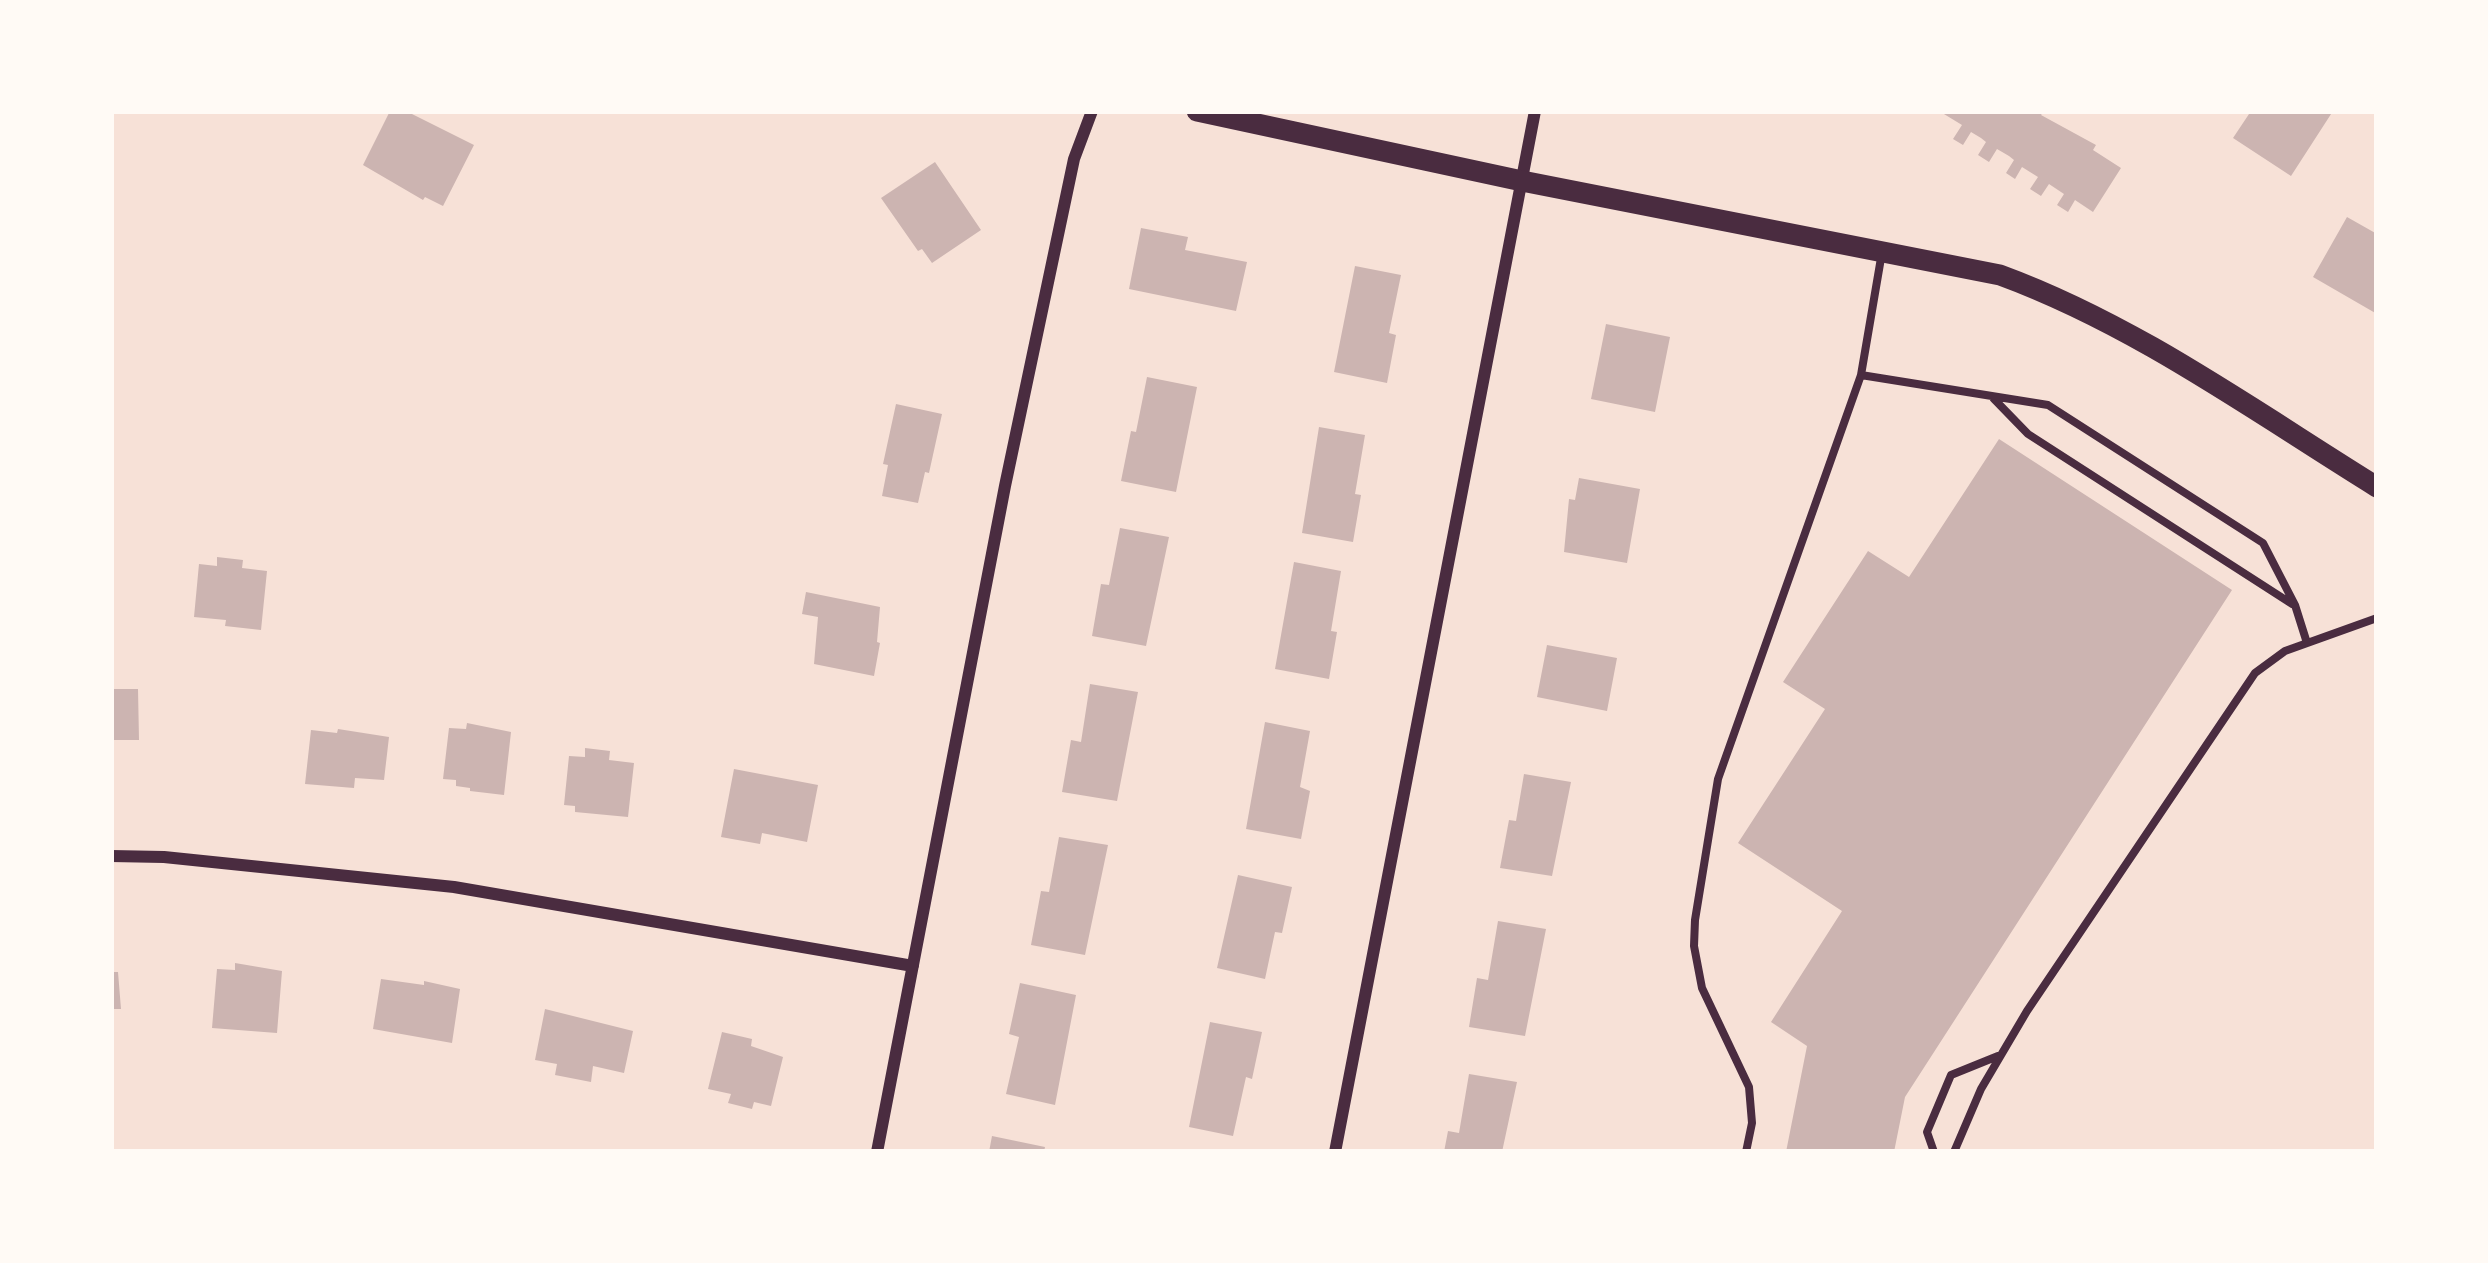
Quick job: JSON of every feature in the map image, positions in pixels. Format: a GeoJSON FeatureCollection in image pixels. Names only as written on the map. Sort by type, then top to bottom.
{"type":"FeatureCollection","features":[{"type":"Feature","properties":{"kind":"street"},"geometry":{"type":"LineString","coordinates":[[877,1152],[1005,486],[1074,159],[1092,111]]}},
{"type":"Feature","properties":{"kind":"street"},"geometry":{"type":"LineString","coordinates":[[1197,111],[2000,275],[2064,299],[2125,330],[2377,488]]}},
{"type":"Feature","properties":{"kind":"street"},"geometry":{"type":"LineString","coordinates":[[1335,1152],[1535,111]]}},
{"type":"Feature","properties":{"kind":"street"},"geometry":{"type":"LineString","coordinates":[[111,856],[164,857],[454,887],[913,966]]}},
{"type":"Feature","properties":{"kind":"lane"},"geometry":{"type":"LineString","coordinates":[[1746,1152],[1752,1123],[1749,1087],[1702,988],[1694,946],[1695,920],[1723,764],[1861,375],[1883,249]]}},
{"type":"Feature","properties":{"kind":"lane"},"geometry":{"type":"LineString","coordinates":[[1861,375],[2048,405],[2269,551],[2295,605],[2307,644]]}},
{"type":"Feature","properties":{"kind":"lane"},"geometry":{"type":"LineString","coordinates":[[1993,398],[2028,434],[2295,605]]}},
{"type":"Feature","properties":{"kind":"lane"},"geometry":{"type":"LineString","coordinates":[[1954,1152],[1999,1056],[2255,673],[2273,656],[2377,618]]}},
{"type":"Feature","properties":{"kind":"lane"},"geometry":{"type":"LineString","coordinates":[[1934,1152],[1927,1132],[1951,1075],[1999,1056]]}},
{"type":"Feature","properties":{"kind":"building"},"geometry":{"type":"Polygon","coordinates":[[[390,111],[406,111],[474,145],[443,206],[423,200],[363,165],[390,111]]]}},
{"type":"Feature","properties":{"kind":"building"},"geometry":{"type":"Polygon","coordinates":[[[1939,111],[2044,111],[2041,115],[2096,145],[2093,150],[2121,168],[2093,212],[2075,200],[2068,212],[2057,205],[2064,194],[2049,184],[2041,196],[2030,189],[2038,177],[2022,167],[2015,179],[2006,173],[2014,160],[2009,156],[1997,149],[1989,162],[1978,155],[1986,142],[1981,138],[1971,132],[1963,145],[1953,139],[1962,125],[1939,111]]]}},
{"type":"Feature","properties":{"kind":"building"},"geometry":{"type":"Polygon","coordinates":[[[2251,111],[2333,111],[2291,176],[2233,138],[2251,111]]]}},
{"type":"Feature","properties":{"kind":"building"},"geometry":{"type":"Polygon","coordinates":[[[935,162],[981,230],[932,263],[922,249],[918,251],[881,198],[935,162]]]}},
{"type":"Feature","properties":{"kind":"building"},"geometry":{"type":"Polygon","coordinates":[[[2347,217],[2377,234],[2377,314],[2313,277],[2347,217]]]}},
{"type":"Feature","properties":{"kind":"building"},"geometry":{"type":"Polygon","coordinates":[[[1141,228],[1188,237],[1185,250],[1247,262],[1236,311],[1129,289],[1141,228]]]}},
{"type":"Feature","properties":{"kind":"building"},"geometry":{"type":"Polygon","coordinates":[[[1355,266],[1401,275],[1389,333],[1396,335],[1387,383],[1334,372],[1355,266]]]}},
{"type":"Feature","properties":{"kind":"building"},"geometry":{"type":"Polygon","coordinates":[[[1606,324],[1670,337],[1655,412],[1591,399],[1606,324]]]}},
{"type":"Feature","properties":{"kind":"building"},"geometry":{"type":"Polygon","coordinates":[[[1147,377],[1197,387],[1176,492],[1121,481],[1147,377]]]}},
{"type":"Feature","properties":{"kind":"building"},"geometry":{"type":"Polygon","coordinates":[[[896,404],[942,414],[918,503],[882,496],[888,465],[883,464],[896,404]]]}},
{"type":"Feature","properties":{"kind":"building"},"geometry":{"type":"Polygon","coordinates":[[[1319,427],[1365,435],[1353,542],[1302,533],[1319,427]]]}},
{"type":"Feature","properties":{"kind":"building"},"geometry":{"type":"Polygon","coordinates":[[[1999,439],[2232,590],[1905,1097],[1894,1152],[1786,1152],[1807,1046],[1771,1022],[1842,911],[1738,843],[1825,709],[1783,682],[1868,551],[1909,577],[1999,439]]]}},
{"type":"Feature","properties":{"kind":"building"},"geometry":{"type":"Polygon","coordinates":[[[1579,478],[1640,489],[1627,563],[1564,552],[1569,499],[1575,500],[1579,478]]]}},
{"type":"Feature","properties":{"kind":"building"},"geometry":{"type":"Polygon","coordinates":[[[1120,528],[1169,537],[1146,646],[1092,636],[1101,584],[1109,585],[1120,528]]]}},
{"type":"Feature","properties":{"kind":"building"},"geometry":{"type":"Polygon","coordinates":[[[217,557],[243,560],[242,568],[267,571],[261,630],[194,617],[199,564],[217,566],[217,557]]]}},
{"type":"Feature","properties":{"kind":"building"},"geometry":{"type":"Polygon","coordinates":[[[1294,562],[1341,571],[1329,679],[1275,669],[1294,562]]]}},
{"type":"Feature","properties":{"kind":"building"},"geometry":{"type":"Polygon","coordinates":[[[806,592],[880,607],[874,676],[814,664],[818,617],[802,614],[806,592]]]}},
{"type":"Feature","properties":{"kind":"building"},"geometry":{"type":"Polygon","coordinates":[[[1547,645],[1617,658],[1607,711],[1537,697],[1547,645]]]}},
{"type":"Feature","properties":{"kind":"building"},"geometry":{"type":"Polygon","coordinates":[[[1090,684],[1138,692],[1117,801],[1062,792],[1071,740],[1081,742],[1090,684]]]}},
{"type":"Feature","properties":{"kind":"building"},"geometry":{"type":"Polygon","coordinates":[[[111,689],[138,689],[139,740],[111,740],[111,689]]]}},
{"type":"Feature","properties":{"kind":"building"},"geometry":{"type":"Polygon","coordinates":[[[1265,722],[1310,731],[1300,787],[1310,791],[1301,839],[1246,829],[1265,722]]]}},
{"type":"Feature","properties":{"kind":"building"},"geometry":{"type":"Polygon","coordinates":[[[467,723],[511,732],[504,795],[470,791],[456,786],[456,780],[443,779],[449,728],[466,729],[467,723]]]}},
{"type":"Feature","properties":{"kind":"building"},"geometry":{"type":"Polygon","coordinates":[[[338,729],[389,737],[384,780],[355,778],[354,788],[305,784],[311,730],[337,733],[338,729]]]}},
{"type":"Feature","properties":{"kind":"building"},"geometry":{"type":"Polygon","coordinates":[[[585,748],[610,751],[609,760],[634,763],[628,817],[575,812],[575,806],[564,805],[569,756],[585,757],[585,748]]]}},
{"type":"Feature","properties":{"kind":"building"},"geometry":{"type":"Polygon","coordinates":[[[734,769],[818,785],[807,842],[762,833],[760,844],[721,837],[734,769]]]}},
{"type":"Feature","properties":{"kind":"building"},"geometry":{"type":"Polygon","coordinates":[[[1524,774],[1571,782],[1552,876],[1500,868],[1509,820],[1516,821],[1524,774]]]}},
{"type":"Feature","properties":{"kind":"building"},"geometry":{"type":"Polygon","coordinates":[[[1059,837],[1108,845],[1085,955],[1031,945],[1041,891],[1049,892],[1059,837]]]}},
{"type":"Feature","properties":{"kind":"building"},"geometry":{"type":"Polygon","coordinates":[[[1238,875],[1292,887],[1282,933],[1275,932],[1265,979],[1217,968],[1238,875]]]}},
{"type":"Feature","properties":{"kind":"building"},"geometry":{"type":"Polygon","coordinates":[[[1498,921],[1546,929],[1525,1036],[1469,1027],[1477,978],[1488,980],[1498,921]]]}},
{"type":"Feature","properties":{"kind":"building"},"geometry":{"type":"Polygon","coordinates":[[[235,963],[282,971],[277,1033],[212,1028],[217,969],[235,970],[235,963]]]}},
{"type":"Feature","properties":{"kind":"building"},"geometry":{"type":"Polygon","coordinates":[[[111,972],[118,972],[121,1009],[111,1009],[111,972]]]}},
{"type":"Feature","properties":{"kind":"building"},"geometry":{"type":"Polygon","coordinates":[[[381,979],[460,989],[452,1043],[373,1029],[381,979]]]}},
{"type":"Feature","properties":{"kind":"building"},"geometry":{"type":"Polygon","coordinates":[[[1020,983],[1076,995],[1055,1105],[1006,1094],[1019,1037],[1009,1034],[1020,983]]]}},
{"type":"Feature","properties":{"kind":"building"},"geometry":{"type":"Polygon","coordinates":[[[545,1009],[633,1031],[624,1073],[593,1066],[591,1082],[555,1075],[557,1064],[535,1060],[545,1009]]]}},
{"type":"Feature","properties":{"kind":"building"},"geometry":{"type":"Polygon","coordinates":[[[1210,1022],[1262,1032],[1233,1136],[1189,1127],[1210,1022]]]}},
{"type":"Feature","properties":{"kind":"building"},"geometry":{"type":"Polygon","coordinates":[[[722,1032],[752,1039],[751,1046],[783,1057],[771,1106],[754,1102],[752,1109],[728,1103],[731,1094],[708,1089],[722,1032]]]}},
{"type":"Feature","properties":{"kind":"building"},"geometry":{"type":"Polygon","coordinates":[[[1469,1074],[1517,1082],[1502,1152],[1444,1152],[1448,1131],[1459,1133],[1469,1074]]]}},
{"type":"Feature","properties":{"kind":"building"},"geometry":{"type":"Polygon","coordinates":[[[992,1136],[1045,1147],[1044,1152],[989,1152],[992,1136]]]}}]}
